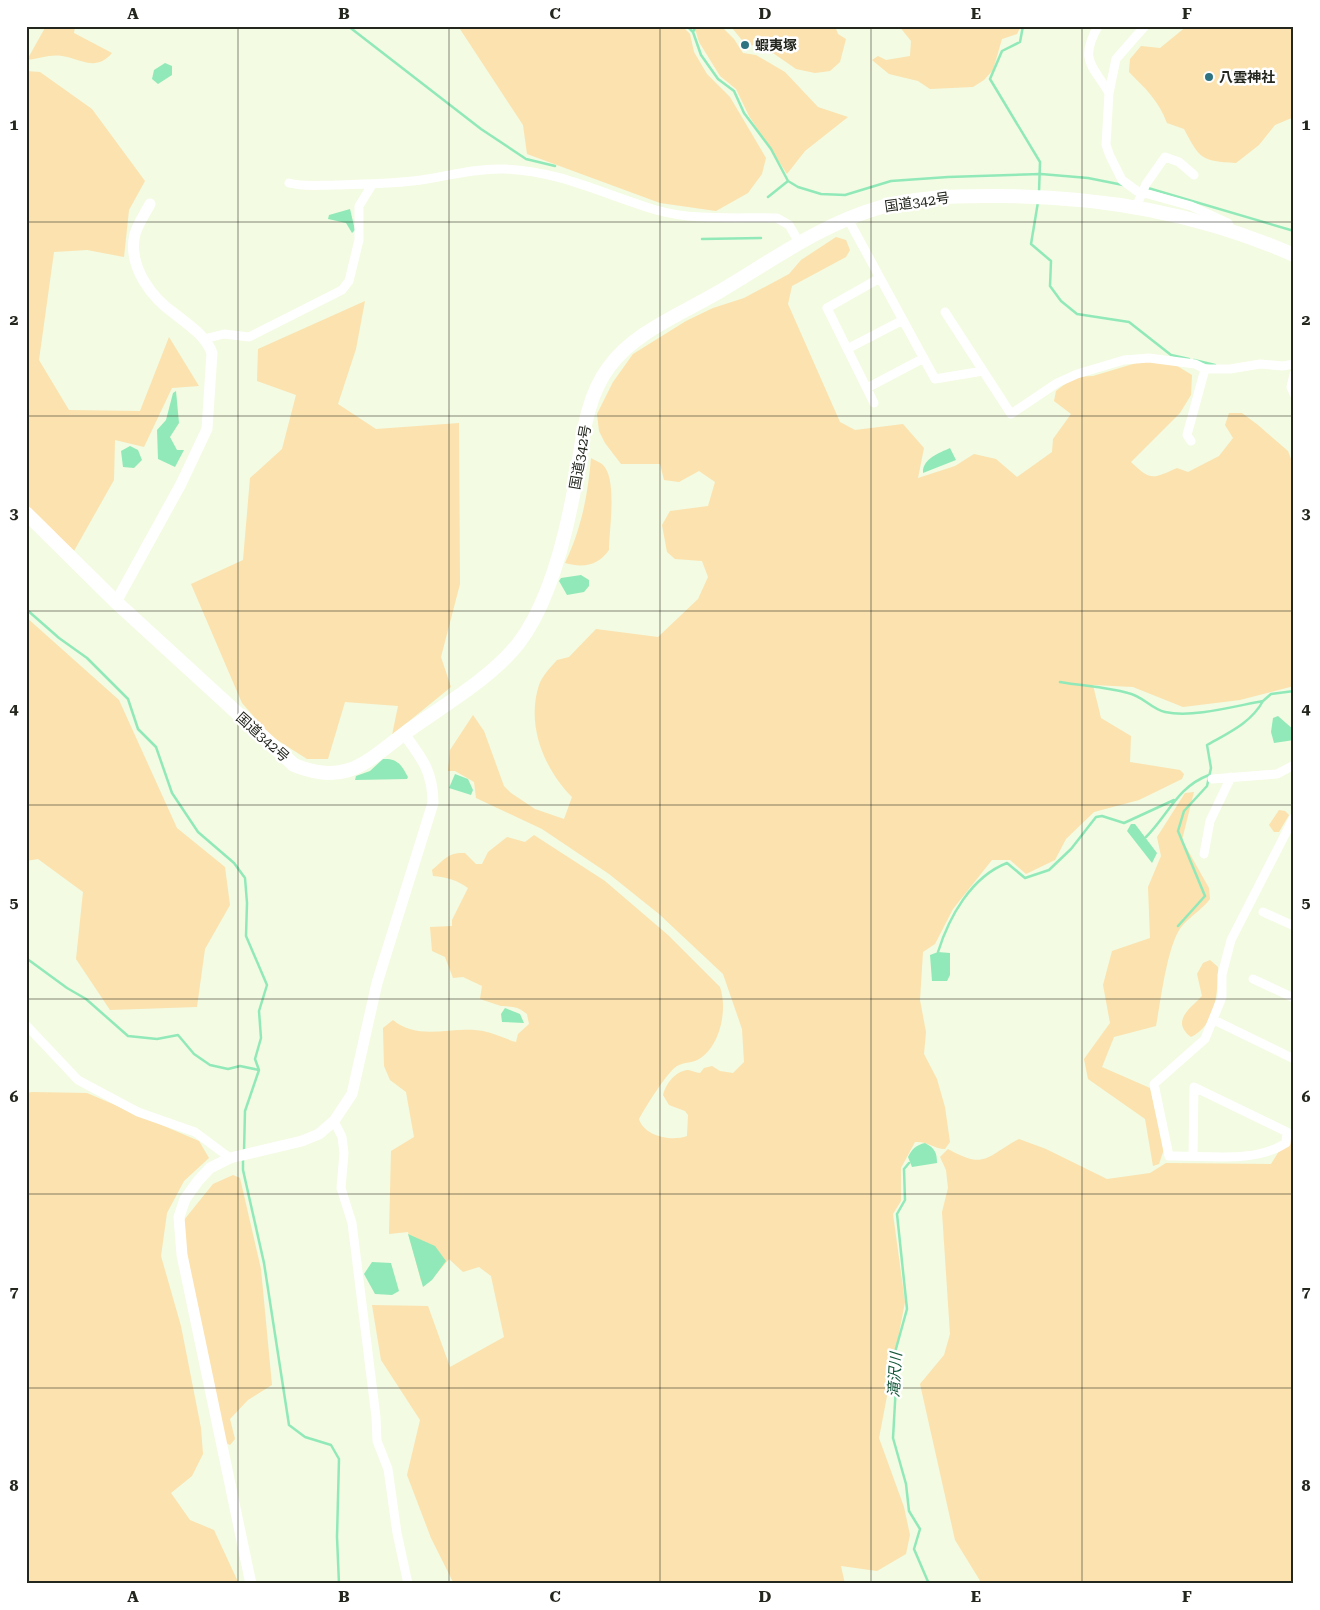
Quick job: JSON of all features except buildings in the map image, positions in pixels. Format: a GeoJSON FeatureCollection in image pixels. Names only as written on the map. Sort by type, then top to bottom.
{"type":"FeatureCollection","features":[{"type":"Feature","properties":{"kind":"highway","name":"国道342号"},"geometry":{"type":"LineString","coordinates":[[26,513],[116,602],[294,765],[315,773],[335,774],[348,771],[372,758],[492,669],[518,644],[529,627],[550,579],[561,544],[571,506],[590,404],[602,376],[619,354],[644,335],[800,244],[848,219],[876,208],[904,202],[965,196],[1086,199],[1137,204],[1232,232],[1294,255]]}},
{"type":"Feature","properties":{"kind":"street"},"geometry":{"type":"LineString","coordinates":[[1098,26],[1089,47],[1089,58],[1091,68],[1109,93]]}},
{"type":"Feature","properties":{"kind":"street"},"geometry":{"type":"LineString","coordinates":[[1145,26],[1116,59],[1109,93],[1106,145],[1122,180],[1137,191],[1191,206],[1228,223],[1232,232]]}},
{"type":"Feature","properties":{"kind":"street"},"geometry":{"type":"LineString","coordinates":[[1137,204],[1146,184],[1164,157],[1179,162],[1194,175]]}},
{"type":"Feature","properties":{"kind":"street"},"geometry":{"type":"LineString","coordinates":[[289,183],[308,186],[372,185],[502,168],[542,172],[583,184],[656,210],[686,216],[777,218],[789,225],[800,244]]}},
{"type":"Feature","properties":{"kind":"street"},"geometry":{"type":"LineString","coordinates":[[204,339],[224,334],[249,338],[342,290],[349,281],[360,240],[360,206],[372,185]]}},
{"type":"Feature","properties":{"kind":"street"},"geometry":{"type":"LineString","coordinates":[[116,602],[181,484],[207,429],[212,353],[204,339],[150,293],[137,264],[134,238],[150,204]]}},
{"type":"Feature","properties":{"kind":"street"},"geometry":{"type":"LineString","coordinates":[[848,219],[935,379],[983,371]]}},
{"type":"Feature","properties":{"kind":"street"},"geometry":{"type":"LineString","coordinates":[[874,403],[827,308],[880,278]]}},
{"type":"Feature","properties":{"kind":"street"},"geometry":{"type":"LineString","coordinates":[[945,312],[1011,414],[1056,383],[1077,374],[1124,360],[1149,358],[1195,364],[1205,369],[1230,369],[1260,364],[1283,366],[1294,364]]}},
{"type":"Feature","properties":{"kind":"street"},"geometry":{"type":"LineString","coordinates":[[847,349],[903,320]]}},
{"type":"Feature","properties":{"kind":"street"},"geometry":{"type":"LineString","coordinates":[[866,388],[924,358]]}},
{"type":"Feature","properties":{"kind":"street"},"geometry":{"type":"LineString","coordinates":[[1191,441],[1186,435],[1205,369]]}},
{"type":"Feature","properties":{"kind":"street"},"geometry":{"type":"LineString","coordinates":[[1294,374],[1291,387],[1294,394]]}},
{"type":"Feature","properties":{"kind":"street"},"geometry":{"type":"LineString","coordinates":[[251,1584],[182,1255],[179,1218],[185,1199],[210,1168],[230,1158],[302,1141],[319,1134],[334,1120],[352,1094],[377,983],[433,803],[433,785],[429,772],[404,734]]}},
{"type":"Feature","properties":{"kind":"street"},"geometry":{"type":"LineString","coordinates":[[1212,779],[1277,774],[1294,764]]}},
{"type":"Feature","properties":{"kind":"street"},"geometry":{"type":"LineString","coordinates":[[1204,854],[1210,821],[1231,777]]}},
{"type":"Feature","properties":{"kind":"street"},"geometry":{"type":"LineString","coordinates":[[1193,1156],[1194,1087],[1287,1132],[1286,1143],[1273,1151],[1256,1156],[1193,1156],[1170,1156],[1154,1084],[1205,1039],[1222,997],[1222,975],[1230,940],[1294,817]]}},
{"type":"Feature","properties":{"kind":"street"},"geometry":{"type":"LineString","coordinates":[[1263,912],[1294,926]]}},
{"type":"Feature","properties":{"kind":"street"},"geometry":{"type":"LineString","coordinates":[[1253,979],[1294,998]]}},
{"type":"Feature","properties":{"kind":"street"},"geometry":{"type":"LineString","coordinates":[[1214,1020],[1294,1059]]}},
{"type":"Feature","properties":{"kind":"street"},"geometry":{"type":"LineString","coordinates":[[26,1025],[78,1080],[138,1112],[195,1132],[230,1158]]}},
{"type":"Feature","properties":{"kind":"street"},"geometry":{"type":"LineString","coordinates":[[334,1120],[342,1137],[344,1153],[341,1188],[352,1223],[376,1417],[377,1441],[388,1469],[397,1533],[408,1584]]}},
{"type":"Feature","properties":{"kind":"shaded area"},"geometry":{"type":"Polygon","coordinates":[[[46,26],[75,26],[74,33],[112,53],[106,59],[94,63],[58,56],[27,60],[46,26]]]}},
{"type":"Feature","properties":{"kind":"shaded area"},"geometry":{"type":"Polygon","coordinates":[[[458,26],[682,26],[690,34],[694,52],[707,74],[730,97],[766,158],[762,174],[748,193],[716,211],[660,203],[527,154],[523,125],[458,26]]]}},
{"type":"Feature","properties":{"kind":"shaded area"},"geometry":{"type":"Polygon","coordinates":[[[689,26],[721,26],[734,39],[743,53],[756,55],[785,72],[818,107],[848,117],[805,151],[787,174],[749,116],[736,89],[720,76],[699,42],[696,32],[689,26]]]}},
{"type":"Feature","properties":{"kind":"shaded area"},"geometry":{"type":"Polygon","coordinates":[[[733,26],[835,26],[838,34],[846,39],[840,62],[830,71],[815,73],[796,69],[763,46],[746,45],[732,28],[733,26]]]}},
{"type":"Feature","properties":{"kind":"shaded area"},"geometry":{"type":"Polygon","coordinates":[[[899,26],[1021,26],[1017,34],[1002,39],[993,70],[984,80],[973,87],[930,89],[918,81],[889,74],[872,60],[878,56],[886,60],[910,56],[911,41],[899,26]]]}},
{"type":"Feature","properties":{"kind":"shaded area"},"geometry":{"type":"Polygon","coordinates":[[[1187,26],[1294,26],[1294,117],[1275,125],[1259,145],[1236,163],[1215,161],[1203,157],[1194,147],[1184,129],[1167,123],[1156,101],[1129,72],[1130,59],[1141,46],[1160,48],[1187,26]]]}},
{"type":"Feature","properties":{"kind":"shaded area"},"geometry":{"type":"Polygon","coordinates":[[[165,63],[172,66],[172,75],[158,84],[152,79],[154,70],[165,63]]]}},
{"type":"Feature","properties":{"kind":"shaded area"},"geometry":{"type":"Polygon","coordinates":[[[26,71],[40,72],[92,109],[145,181],[129,210],[124,257],[87,250],[54,252],[39,360],[69,410],[140,411],[169,337],[199,386],[172,388],[144,447],[115,440],[114,480],[74,551],[26,508],[26,71]]]}},
{"type":"Feature","properties":{"kind":"shaded area"},"geometry":{"type":"Polygon","coordinates":[[[350,209],[355,230],[352,233],[346,223],[328,219],[329,215],[350,209]]]}},
{"type":"Feature","properties":{"kind":"shaded area"},"geometry":{"type":"Polygon","coordinates":[[[836,237],[846,240],[850,250],[846,257],[792,286],[788,304],[840,422],[855,430],[903,424],[924,448],[918,478],[955,466],[974,454],[996,459],[1017,477],[1052,452],[1053,439],[1071,414],[1054,401],[1056,391],[1074,377],[1093,376],[1143,361],[1174,364],[1192,375],[1191,395],[1180,413],[1131,462],[1143,473],[1157,476],[1177,468],[1188,472],[1219,456],[1233,438],[1225,425],[1229,413],[1242,413],[1288,451],[1294,467],[1294,686],[1240,700],[1183,707],[1133,687],[1093,685],[1101,718],[1131,736],[1130,762],[1180,770],[1184,774],[1182,779],[1139,800],[1094,812],[1066,839],[1055,860],[1026,874],[1010,860],[992,860],[953,909],[935,944],[923,952],[920,1000],[926,1032],[924,1054],[937,1079],[945,1107],[950,1142],[945,1149],[915,1142],[901,1168],[901,1201],[893,1214],[905,1302],[879,1438],[904,1507],[910,1535],[906,1554],[877,1571],[841,1566],[845,1584],[454,1584],[431,1538],[407,1475],[420,1420],[381,1360],[372,1305],[428,1306],[450,1367],[504,1337],[491,1276],[479,1267],[463,1272],[449,1259],[432,1279],[421,1281],[408,1232],[389,1234],[391,1151],[414,1137],[406,1092],[390,1080],[384,1066],[383,1028],[393,1020],[403,1027],[425,1032],[483,1031],[516,1042],[518,1034],[529,1024],[527,1014],[515,1007],[501,1006],[480,999],[482,986],[463,977],[453,978],[445,957],[432,951],[430,927],[452,926],[452,920],[468,888],[452,879],[433,876],[432,870],[447,857],[459,853],[465,853],[476,864],[482,864],[488,852],[507,837],[525,842],[534,835],[605,881],[668,935],[720,987],[723,1006],[717,1037],[706,1053],[697,1060],[677,1066],[668,1075],[639,1119],[646,1130],[666,1138],[687,1136],[688,1115],[685,1111],[669,1105],[663,1095],[666,1087],[675,1075],[688,1070],[700,1073],[704,1068],[712,1066],[720,1071],[733,1073],[744,1062],[742,1029],[723,974],[659,914],[609,874],[542,829],[476,798],[474,782],[455,771],[448,771],[450,750],[473,715],[484,731],[504,786],[535,809],[564,819],[572,797],[553,773],[540,746],[536,731],[536,700],[542,678],[557,660],[569,657],[596,629],[658,637],[698,599],[708,577],[702,561],[675,559],[667,552],[662,525],[670,511],[708,506],[715,482],[699,471],[679,482],[664,480],[660,464],[621,464],[605,443],[599,431],[597,414],[613,382],[633,354],[686,321],[713,308],[744,298],[789,274],[801,260],[836,237]]]}},
{"type":"Feature","properties":{"kind":"shaded area"},"geometry":{"type":"Polygon","coordinates":[[[365,301],[356,349],[338,404],[376,429],[459,423],[460,584],[441,657],[451,687],[392,735],[398,706],[345,702],[328,759],[307,759],[271,736],[242,703],[191,584],[243,560],[250,478],[282,449],[296,395],[257,381],[258,349],[365,301]]]}},
{"type":"Feature","properties":{"kind":"shaded area"},"geometry":{"type":"Polygon","coordinates":[[[176,391],[179,423],[170,437],[177,450],[184,450],[175,467],[158,459],[157,430],[166,420],[173,393],[176,391]]]}},
{"type":"Feature","properties":{"kind":"shaded area"},"geometry":{"type":"Polygon","coordinates":[[[130,446],[138,450],[142,460],[134,468],[123,467],[121,451],[130,446]]]}},
{"type":"Feature","properties":{"kind":"shaded area"},"geometry":{"type":"Polygon","coordinates":[[[950,448],[956,460],[923,473],[923,468],[928,460],[950,448]]]}},
{"type":"Feature","properties":{"kind":"shaded area"},"geometry":{"type":"Polygon","coordinates":[[[591,458],[602,464],[610,480],[609,550],[595,562],[584,565],[572,565],[565,563],[571,551],[583,512],[591,458]]]}},
{"type":"Feature","properties":{"kind":"shaded area"},"geometry":{"type":"Polygon","coordinates":[[[581,575],[589,580],[589,586],[584,592],[567,595],[559,581],[561,578],[581,575]]]}},
{"type":"Feature","properties":{"kind":"shaded area"},"geometry":{"type":"Polygon","coordinates":[[[26,617],[119,700],[177,828],[225,867],[230,905],[205,949],[197,1007],[110,1010],[76,959],[83,892],[38,859],[26,861],[26,617]]]}},
{"type":"Feature","properties":{"kind":"shaded area"},"geometry":{"type":"Polygon","coordinates":[[[1278,716],[1294,730],[1294,740],[1274,743],[1271,732],[1273,718],[1278,716]]]}},
{"type":"Feature","properties":{"kind":"shaded area"},"geometry":{"type":"Polygon","coordinates":[[[383,759],[396,761],[404,769],[408,777],[407,779],[355,780],[356,776],[370,771],[383,759]]]}},
{"type":"Feature","properties":{"kind":"shaded area"},"geometry":{"type":"Polygon","coordinates":[[[455,774],[468,779],[473,790],[471,795],[449,788],[455,774]]]}},
{"type":"Feature","properties":{"kind":"shaded area"},"geometry":{"type":"Polygon","coordinates":[[[1194,792],[1182,840],[1209,888],[1210,899],[1178,932],[1170,953],[1164,978],[1156,1026],[1114,1037],[1102,1067],[1150,1088],[1164,1149],[1159,1164],[1153,1166],[1145,1119],[1088,1079],[1084,1059],[1110,1023],[1103,985],[1112,951],[1150,938],[1148,887],[1161,856],[1157,837],[1185,793],[1194,792]]]}},
{"type":"Feature","properties":{"kind":"shaded area"},"geometry":{"type":"Polygon","coordinates":[[[1279,810],[1285,811],[1289,815],[1279,832],[1274,832],[1269,825],[1279,810]]]}},
{"type":"Feature","properties":{"kind":"shaded area"},"geometry":{"type":"Polygon","coordinates":[[[1131,824],[1135,824],[1157,853],[1152,863],[1127,831],[1131,824]]]}},
{"type":"Feature","properties":{"kind":"shaded area"},"geometry":{"type":"Polygon","coordinates":[[[938,952],[950,953],[950,975],[947,981],[932,981],[930,955],[938,952]]]}},
{"type":"Feature","properties":{"kind":"shaded area"},"geometry":{"type":"Polygon","coordinates":[[[1210,960],[1218,967],[1214,1006],[1206,1024],[1191,1037],[1182,1026],[1182,1020],[1188,1010],[1202,996],[1197,974],[1203,963],[1210,960]]]}},
{"type":"Feature","properties":{"kind":"shaded area"},"geometry":{"type":"Polygon","coordinates":[[[505,1008],[520,1014],[524,1023],[502,1022],[501,1014],[505,1008]]]}},
{"type":"Feature","properties":{"kind":"shaded area"},"geometry":{"type":"Polygon","coordinates":[[[26,1093],[87,1093],[199,1141],[209,1158],[184,1181],[167,1213],[161,1256],[181,1326],[201,1428],[203,1454],[192,1476],[171,1493],[190,1520],[214,1530],[239,1584],[26,1584],[26,1093]]]}},
{"type":"Feature","properties":{"kind":"shaded area"},"geometry":{"type":"Polygon","coordinates":[[[1294,1127],[1294,1584],[982,1584],[955,1540],[920,1384],[944,1355],[950,1334],[942,1212],[948,1188],[946,1170],[940,1157],[948,1149],[970,1159],[985,1159],[1019,1139],[1046,1149],[1107,1179],[1150,1173],[1166,1163],[1271,1164],[1294,1127]]]}},
{"type":"Feature","properties":{"kind":"shaded area"},"geometry":{"type":"Polygon","coordinates":[[[925,1143],[935,1151],[937,1163],[912,1167],[908,1157],[917,1146],[925,1143]]]}},
{"type":"Feature","properties":{"kind":"shaded area"},"geometry":{"type":"Polygon","coordinates":[[[233,1175],[240,1178],[261,1269],[272,1385],[248,1400],[230,1419],[235,1439],[230,1445],[223,1442],[185,1254],[184,1220],[213,1184],[233,1175]]]}},
{"type":"Feature","properties":{"kind":"shaded area"},"geometry":{"type":"Polygon","coordinates":[[[408,1234],[435,1246],[446,1261],[432,1280],[423,1287],[408,1234]]]}},
{"type":"Feature","properties":{"kind":"shaded area"},"geometry":{"type":"Polygon","coordinates":[[[372,1262],[391,1263],[399,1291],[392,1295],[375,1294],[364,1274],[372,1262]]]}},
{"type":"Feature","properties":{"kind":"waterway"},"geometry":{"type":"LineString","coordinates":[[348,26],[481,129],[526,159],[555,166]]}},
{"type":"Feature","properties":{"kind":"waterway"},"geometry":{"type":"LineString","coordinates":[[687,26],[693,32]]}},
{"type":"Feature","properties":{"kind":"waterway"},"geometry":{"type":"LineString","coordinates":[[696,26],[693,32],[701,55],[718,79],[734,91],[744,113],[771,149],[788,181],[798,187],[821,194],[845,195],[891,181],[1041,174],[1088,178],[1123,185]]}},
{"type":"Feature","properties":{"kind":"waterway"},"geometry":{"type":"LineString","coordinates":[[1023,26],[1020,42],[1002,51],[990,79],[1040,162],[1039,192]]}},
{"type":"Feature","properties":{"kind":"waterway"},"geometry":{"type":"LineString","coordinates":[[768,197],[788,181]]}},
{"type":"Feature","properties":{"kind":"waterway"},"geometry":{"type":"LineString","coordinates":[[1148,188],[1294,231]]}},
{"type":"Feature","properties":{"kind":"waterway"},"geometry":{"type":"LineString","coordinates":[[1038,202],[1031,244],[1051,261],[1050,286],[1061,301],[1077,314],[1129,322],[1171,355],[1189,359]]}},
{"type":"Feature","properties":{"kind":"waterway"},"geometry":{"type":"LineString","coordinates":[[702,239],[761,238]]}},
{"type":"Feature","properties":{"kind":"waterway"},"geometry":{"type":"LineString","coordinates":[[1194,360],[1215,365]]}},
{"type":"Feature","properties":{"kind":"waterway"},"geometry":{"type":"LineString","coordinates":[[26,609],[59,638],[87,658],[128,699],[138,729],[156,747],[172,793],[198,832],[234,863],[245,878],[247,903],[246,936],[267,985],[259,1011],[261,1038],[255,1059],[259,1070],[245,1111],[244,1152]]}},
{"type":"Feature","properties":{"kind":"waterway"},"geometry":{"type":"LineString","coordinates":[[1060,682],[1128,693],[1165,712],[1188,714],[1263,701],[1271,694],[1294,691]]}},
{"type":"Feature","properties":{"kind":"waterway"},"geometry":{"type":"LineString","coordinates":[[1178,926],[1205,896],[1178,831],[1184,811],[1207,786],[1211,768],[1207,745],[1231,732],[1246,721],[1263,701]]}},
{"type":"Feature","properties":{"kind":"waterway"},"geometry":{"type":"LineString","coordinates":[[1146,837],[1181,794],[1198,780],[1209,775]]}},
{"type":"Feature","properties":{"kind":"waterway"},"geometry":{"type":"LineString","coordinates":[[938,952],[948,925],[963,900],[972,888],[994,869],[1007,863],[1025,878],[1049,870],[1071,849],[1096,817],[1102,816],[1124,823],[1174,800]]}},
{"type":"Feature","properties":{"kind":"waterway"},"geometry":{"type":"LineString","coordinates":[[26,958],[67,988],[86,999],[128,1036],[157,1039],[178,1035],[194,1054],[210,1065],[228,1069],[240,1066],[259,1070]]}},
{"type":"Feature","properties":{"kind":"waterway"},"geometry":{"type":"LineString","coordinates":[[243,1157],[243,1170],[264,1263],[289,1425],[305,1437],[331,1445],[339,1459],[337,1537],[339,1584]]}},
{"type":"Feature","properties":{"kind":"waterway","name":"滝沢川"},"geometry":{"type":"LineString","coordinates":[[909,1163],[904,1169],[905,1200],[897,1214],[907,1309],[894,1356],[896,1385],[893,1438],[906,1484],[909,1511],[920,1529],[914,1549],[929,1584]]}},
{"type":"Feature","properties":{"kind":"place","name":"蝦夷塚"},"geometry":{"type":"Point","coordinates":[745,45]}},
{"type":"Feature","properties":{"kind":"place","name":"八雲神社"},"geometry":{"type":"Point","coordinates":[1209,77]}}]}
